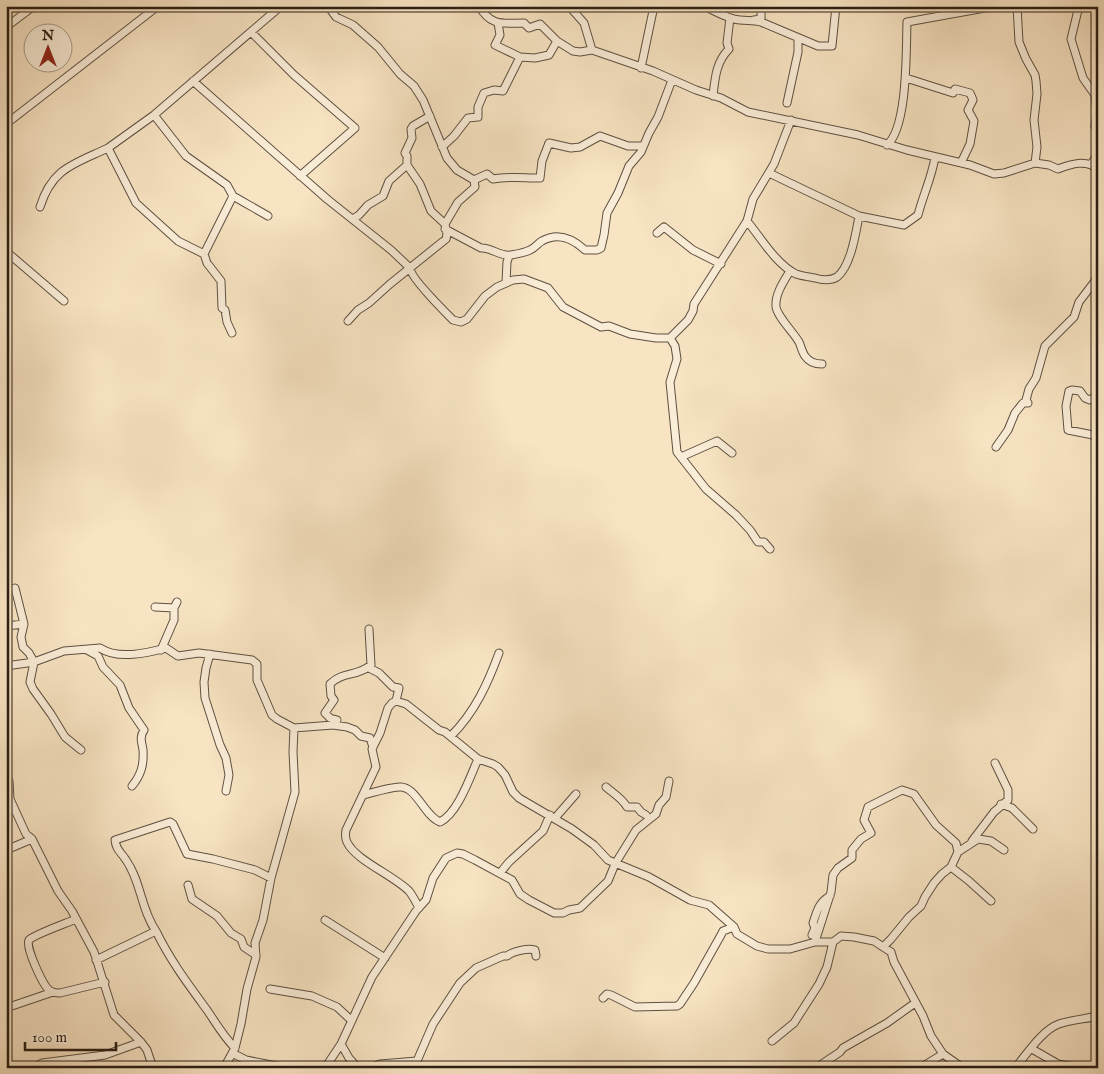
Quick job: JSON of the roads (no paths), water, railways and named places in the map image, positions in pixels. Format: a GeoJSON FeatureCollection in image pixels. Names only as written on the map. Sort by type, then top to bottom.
{"type":"FeatureCollection","features":[{"type":"Feature","properties":{"kind":"street"},"geometry":{"type":"LineString","coordinates":[[6,27],[34,6]]}},
{"type":"Feature","properties":{"kind":"street"},"geometry":{"type":"LineString","coordinates":[[6,124],[158,6]]}},
{"type":"Feature","properties":{"kind":"street"},"geometry":{"type":"LineString","coordinates":[[40,207],[50,182],[61,172],[108,148],[154,115],[281,6]]}},
{"type":"Feature","properties":{"kind":"street"},"geometry":{"type":"LineString","coordinates":[[328,6],[336,17],[352,25],[384,52],[400,74],[414,86],[423,100],[442,147],[452,165],[474,180]]}},
{"type":"Feature","properties":{"kind":"street"},"geometry":{"type":"LineString","coordinates":[[479,6],[490,20],[498,23],[524,23],[529,28],[539,24],[557,41],[573,51],[592,50],[713,96],[748,112],[858,135],[888,145],[962,163],[997,175],[1035,163],[1049,165],[1058,169],[1095,160],[1098,169]]}},
{"type":"Feature","properties":{"kind":"street"},"geometry":{"type":"LineString","coordinates":[[568,6],[584,23],[592,50]]}},
{"type":"Feature","properties":{"kind":"street"},"geometry":{"type":"LineString","coordinates":[[641,68],[654,6]]}},
{"type":"Feature","properties":{"kind":"street"},"geometry":{"type":"LineString","coordinates":[[704,6],[730,18],[740,20],[761,19],[761,6]]}},
{"type":"Feature","properties":{"kind":"street"},"geometry":{"type":"LineString","coordinates":[[753,20],[818,46],[832,46],[836,6]]}},
{"type":"Feature","properties":{"kind":"street"},"geometry":{"type":"LineString","coordinates":[[888,145],[892,141],[898,127],[906,78],[907,22],[996,6]]}},
{"type":"Feature","properties":{"kind":"street"},"geometry":{"type":"LineString","coordinates":[[1018,6],[1019,42],[1035,75],[1036,82],[1037,94],[1034,120],[1037,147],[1035,163]]}},
{"type":"Feature","properties":{"kind":"street"},"geometry":{"type":"LineString","coordinates":[[1079,6],[1071,39],[1084,78],[1095,95],[1097,114],[1095,126],[1098,132]]}},
{"type":"Feature","properties":{"kind":"street"},"geometry":{"type":"LineString","coordinates":[[713,96],[718,64],[728,49],[730,18]]}},
{"type":"Feature","properties":{"kind":"street"},"geometry":{"type":"LineString","coordinates":[[498,23],[500,34],[495,45],[520,57],[535,58],[549,55],[557,41]]}},
{"type":"Feature","properties":{"kind":"street"},"geometry":{"type":"LineString","coordinates":[[251,32],[294,75],[355,128],[300,176]]}},
{"type":"Feature","properties":{"kind":"street"},"geometry":{"type":"LineString","coordinates":[[787,103],[798,52],[798,38]]}},
{"type":"Feature","properties":{"kind":"street"},"geometry":{"type":"LineString","coordinates":[[442,147],[454,136],[468,118],[478,117],[478,107],[484,93],[503,90],[520,57]]}},
{"type":"Feature","properties":{"kind":"street"},"geometry":{"type":"LineString","coordinates":[[906,78],[953,93],[955,88],[970,93],[973,100],[968,110],[974,121],[970,144],[962,163]]}},
{"type":"Feature","properties":{"kind":"street"},"geometry":{"type":"LineString","coordinates":[[407,165],[420,184],[431,211],[445,226],[480,248],[486,247],[509,256],[533,249],[540,241],[555,236],[574,240],[585,250],[597,250],[601,248],[607,213],[629,166],[639,155],[648,133],[658,117],[672,80]]}},
{"type":"Feature","properties":{"kind":"street"},"geometry":{"type":"LineString","coordinates":[[193,81],[300,176],[410,268],[410,272],[418,282],[446,314],[457,322],[467,319],[493,289],[506,282],[524,279],[548,288],[563,307],[600,327],[609,326],[630,334],[656,338],[670,338],[691,316],[694,304],[747,221],[753,198],[779,154],[791,120]]}},
{"type":"Feature","properties":{"kind":"street"},"geometry":{"type":"LineString","coordinates":[[154,115],[186,156],[227,185],[233,196],[268,216]]}},
{"type":"Feature","properties":{"kind":"street"},"geometry":{"type":"LineString","coordinates":[[353,219],[368,205],[383,196],[389,181],[407,165],[407,156],[404,153],[412,138],[411,129],[430,116]]}},
{"type":"Feature","properties":{"kind":"street"},"geometry":{"type":"LineString","coordinates":[[474,180],[487,174],[493,179],[504,177],[514,179],[540,178],[542,160],[549,143],[571,148],[580,147],[600,136],[628,146],[643,146]]}},
{"type":"Feature","properties":{"kind":"street"},"geometry":{"type":"LineString","coordinates":[[108,148],[136,203],[178,241],[204,254],[207,263],[221,281],[222,308],[225,310],[227,322],[232,333]]}},
{"type":"Feature","properties":{"kind":"street"},"geometry":{"type":"LineString","coordinates":[[769,173],[859,216],[904,225],[918,215],[922,197],[933,172],[935,157]]}},
{"type":"Feature","properties":{"kind":"street"},"geometry":{"type":"LineString","coordinates":[[348,321],[358,310],[446,239],[445,226],[458,202],[475,187],[474,180]]}},
{"type":"Feature","properties":{"kind":"street"},"geometry":{"type":"LineString","coordinates":[[204,254],[233,196]]}},
{"type":"Feature","properties":{"kind":"street"},"geometry":{"type":"LineString","coordinates":[[747,221],[779,261],[790,270],[798,275],[825,281],[837,276],[843,268],[852,249],[859,216]]}},
{"type":"Feature","properties":{"kind":"street"},"geometry":{"type":"LineString","coordinates":[[657,233],[664,227],[694,250],[721,264]]}},
{"type":"Feature","properties":{"kind":"street"},"geometry":{"type":"LineString","coordinates":[[6,254],[8,253],[64,301]]}},
{"type":"Feature","properties":{"kind":"street"},"geometry":{"type":"LineString","coordinates":[[506,282],[506,262],[509,256]]}},
{"type":"Feature","properties":{"kind":"street"},"geometry":{"type":"LineString","coordinates":[[790,270],[781,286],[776,307],[778,313],[799,343],[804,356],[810,361],[822,364]]}},
{"type":"Feature","properties":{"kind":"street"},"geometry":{"type":"LineString","coordinates":[[996,447],[1008,430],[1015,413],[1023,403],[1028,403],[1026,400],[1029,388],[1036,378],[1045,346],[1074,317],[1079,302],[1095,282],[1098,272]]}},
{"type":"Feature","properties":{"kind":"street"},"geometry":{"type":"LineString","coordinates":[[670,338],[677,352],[676,365],[670,382],[677,452],[706,489],[736,515],[758,542],[764,542],[770,549]]}},
{"type":"Feature","properties":{"kind":"street"},"geometry":{"type":"LineString","coordinates":[[1098,395],[1089,400],[1080,392],[1072,390],[1069,391],[1066,399],[1068,430],[1096,438],[1098,428]]}},
{"type":"Feature","properties":{"kind":"street"},"geometry":{"type":"LineString","coordinates":[[681,457],[717,441],[732,453]]}},
{"type":"Feature","properties":{"kind":"street"},"geometry":{"type":"LineString","coordinates":[[15,588],[24,624],[23,647],[30,653],[34,662],[30,682],[65,737],[81,750]]}},
{"type":"Feature","properties":{"kind":"street"},"geometry":{"type":"LineString","coordinates":[[154,607],[176,605],[174,620],[161,650]]}},
{"type":"Feature","properties":{"kind":"street"},"geometry":{"type":"LineString","coordinates":[[6,626],[24,624]]}},
{"type":"Feature","properties":{"kind":"street"},"geometry":{"type":"LineString","coordinates":[[332,725],[337,720],[330,718],[325,713],[334,700],[331,696],[330,684],[341,675],[355,674],[369,668],[371,665],[369,629]]}},
{"type":"Feature","properties":{"kind":"street"},"geometry":{"type":"LineString","coordinates":[[98,656],[100,648]]}},
{"type":"Feature","properties":{"kind":"street"},"geometry":{"type":"LineString","coordinates":[[6,666],[34,662],[64,652],[100,648],[105,651],[127,654],[148,653],[168,648],[180,656],[196,653],[252,660],[257,664],[257,680],[272,715],[277,720],[294,728],[332,725],[353,729],[361,736],[369,738],[373,747]]}},
{"type":"Feature","properties":{"kind":"street"},"geometry":{"type":"LineString","coordinates":[[87,650],[98,656],[103,667],[123,690],[129,708],[144,730],[140,736],[142,749],[141,772],[132,786]]}},
{"type":"Feature","properties":{"kind":"street"},"geometry":{"type":"LineString","coordinates":[[451,736],[472,710],[489,682],[499,653]]}},
{"type":"Feature","properties":{"kind":"street"},"geometry":{"type":"LineString","coordinates":[[210,654],[204,682],[205,698],[226,758],[229,775],[226,791]]}},
{"type":"Feature","properties":{"kind":"street"},"geometry":{"type":"LineString","coordinates":[[369,668],[378,673],[393,687],[399,688],[396,701],[388,708],[380,733],[373,747],[372,752],[376,767],[346,830],[346,841],[358,855],[383,870],[409,891],[419,908]]}},
{"type":"Feature","properties":{"kind":"street"},"geometry":{"type":"LineString","coordinates":[[396,701],[406,704],[438,730],[451,736],[478,759],[498,767],[505,775],[513,792],[519,798],[594,845],[615,864],[649,877],[690,900],[709,905],[734,927],[737,934],[747,941],[768,950],[790,949],[811,943],[832,942],[841,936],[874,941],[891,952],[894,962],[943,1054],[963,1068]]}},
{"type":"Feature","properties":{"kind":"street"},"geometry":{"type":"LineString","coordinates":[[224,1068],[233,1050],[242,1018],[256,955],[255,943],[263,920],[271,878],[295,792],[294,728]]}},
{"type":"Feature","properties":{"kind":"street"},"geometry":{"type":"LineString","coordinates":[[363,795],[401,786],[407,788],[431,818],[440,822],[446,818],[463,795],[478,759]]}},
{"type":"Feature","properties":{"kind":"street"},"geometry":{"type":"LineString","coordinates":[[970,844],[1001,804],[1008,800],[1008,790],[995,763]]}},
{"type":"Feature","properties":{"kind":"street"},"geometry":{"type":"LineString","coordinates":[[7,780],[10,800],[26,834],[32,839],[58,891],[91,946],[105,982],[108,999],[114,1015],[121,1020],[147,1050],[153,1068]]}},
{"type":"Feature","properties":{"kind":"street"},"geometry":{"type":"LineString","coordinates":[[325,1068],[341,1044],[372,977],[426,900],[433,878],[446,858],[457,853],[463,854],[512,880],[520,894],[554,913],[563,913],[580,908],[608,881],[615,864],[644,821],[653,818],[658,804],[665,800],[669,781]]}},
{"type":"Feature","properties":{"kind":"street"},"geometry":{"type":"LineString","coordinates":[[606,787],[627,806],[637,806],[644,821]]}},
{"type":"Feature","properties":{"kind":"street"},"geometry":{"type":"LineString","coordinates":[[811,943],[830,894],[832,879],[837,869],[852,858],[852,850],[870,832],[864,820],[868,807],[902,790],[914,794],[936,825],[956,843],[958,852]]}},
{"type":"Feature","properties":{"kind":"street"},"geometry":{"type":"LineString","coordinates":[[500,873],[509,862],[543,831],[552,817],[576,794]]}},
{"type":"Feature","properties":{"kind":"street"},"geometry":{"type":"LineString","coordinates":[[1001,804],[1012,808],[1033,829]]}},
{"type":"Feature","properties":{"kind":"street"},"geometry":{"type":"LineString","coordinates":[[271,878],[255,870],[187,854],[173,824],[170,822],[115,840],[116,848],[130,868],[146,908],[148,919],[169,958],[210,1014],[233,1050],[246,1060],[288,1068]]}},
{"type":"Feature","properties":{"kind":"street"},"geometry":{"type":"LineString","coordinates":[[6,850],[32,839]]}},
{"type":"Feature","properties":{"kind":"street"},"geometry":{"type":"LineString","coordinates":[[883,947],[909,916],[921,906],[925,896],[942,874],[951,867],[958,852],[978,839],[991,841],[1004,850]]}},
{"type":"Feature","properties":{"kind":"street"},"geometry":{"type":"LineString","coordinates":[[951,867],[991,900]]}},
{"type":"Feature","properties":{"kind":"street"},"geometry":{"type":"LineString","coordinates":[[188,885],[192,899],[217,916],[231,934],[241,939],[244,947],[256,955]]}},
{"type":"Feature","properties":{"kind":"street"},"geometry":{"type":"LineString","coordinates":[[53,992],[46,986],[30,954],[28,943],[30,938],[36,934],[49,931],[76,919]]}},
{"type":"Feature","properties":{"kind":"street"},"geometry":{"type":"LineString","coordinates":[[325,920],[385,958]]}},
{"type":"Feature","properties":{"kind":"street"},"geometry":{"type":"LineString","coordinates":[[603,998],[607,994],[611,995],[635,1007],[677,1006],[694,982],[708,968],[712,952],[723,932],[734,927]]}},
{"type":"Feature","properties":{"kind":"street"},"geometry":{"type":"LineString","coordinates":[[96,960],[156,931]]}},
{"type":"Feature","properties":{"kind":"street"},"geometry":{"type":"LineString","coordinates":[[772,1041],[794,1023],[819,984],[827,967],[832,942]]}},
{"type":"Feature","properties":{"kind":"street"},"geometry":{"type":"LineString","coordinates":[[370,1068],[380,1064],[414,1065],[433,1024],[460,983],[476,968],[507,956],[510,953],[528,949],[535,950],[536,956]]}},
{"type":"Feature","properties":{"kind":"street"},"geometry":{"type":"LineString","coordinates":[[6,1008],[53,992],[60,993],[105,982]]}},
{"type":"Feature","properties":{"kind":"street"},"geometry":{"type":"LineString","coordinates":[[270,990],[312,996],[337,1007],[351,1020]]}},
{"type":"Feature","properties":{"kind":"street"},"geometry":{"type":"LineString","coordinates":[[816,1068],[842,1048],[887,1024],[915,1003]]}},
{"type":"Feature","properties":{"kind":"street"},"geometry":{"type":"LineString","coordinates":[[1015,1068],[1038,1040],[1050,1029],[1060,1024],[1098,1016]]}},
{"type":"Feature","properties":{"kind":"street"},"geometry":{"type":"LineString","coordinates":[[34,1068],[49,1062],[78,1060],[105,1055],[141,1042]]}},
{"type":"Feature","properties":{"kind":"street"},"geometry":{"type":"LineString","coordinates":[[341,1044],[349,1058],[358,1068]]}},
{"type":"Feature","properties":{"kind":"street"},"geometry":{"type":"LineString","coordinates":[[1032,1049],[1058,1064],[1081,1068]]}},
{"type":"Feature","properties":{"kind":"street"},"geometry":{"type":"LineString","coordinates":[[920,1068],[943,1054]]}}]}
